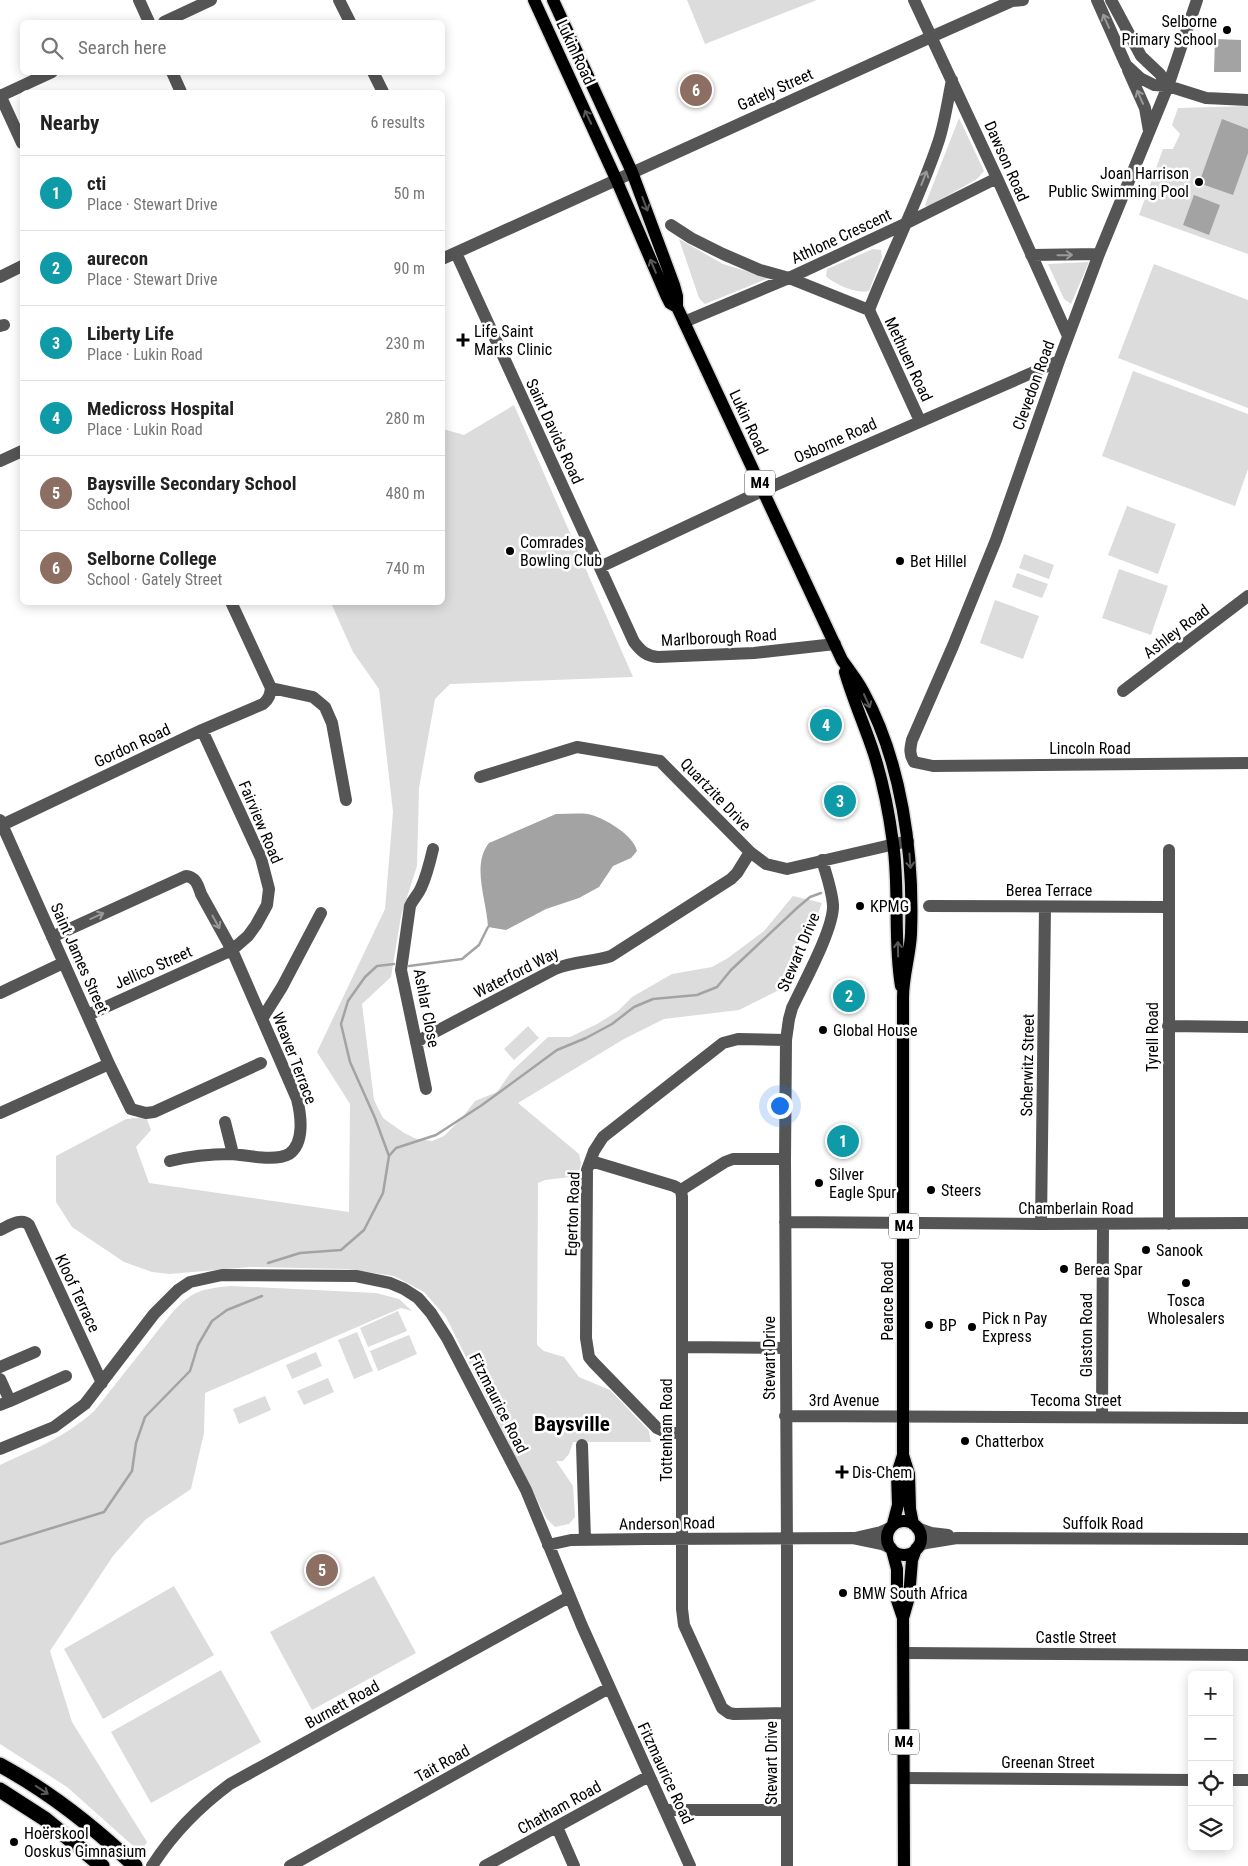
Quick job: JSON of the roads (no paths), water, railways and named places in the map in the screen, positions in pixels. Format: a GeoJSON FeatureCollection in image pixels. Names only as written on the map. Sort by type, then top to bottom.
{"type":"FeatureCollection","features":[{"type":"Feature","properties":{"kind":"highway"},"geometry":{"type":"LineString","coordinates":[[0,1765],[58,1800],[87,1822],[135,1866]]}},
{"type":"Feature","properties":{"kind":"highway"},"geometry":{"type":"LineString","coordinates":[[0,1790],[20,1801],[102,1866]]}},
{"type":"Feature","properties":{"kind":"main road","name":"Lukin Road"},"geometry":{"type":"LineString","coordinates":[[534,0],[616,179],[670,303],[677,307]]}},
{"type":"Feature","properties":{"kind":"main road","name":"Lukin Road"},"geometry":{"type":"LineString","coordinates":[[553,0],[632,172],[674,285],[677,307],[764,490],[834,644],[842,660],[863,691],[882,735],[900,796]]}},
{"type":"Feature","properties":{"kind":"main road","name":"Lukin Road"},"geometry":{"type":"LineString","coordinates":[[842,660],[852,696],[875,756],[886,800]]}},
{"type":"Feature","properties":{"kind":"main road","name":"Pearce Road"},"geometry":{"type":"LineString","coordinates":[[900,796],[908,841],[911,894],[911,935],[903,998],[904,1455],[909,1474],[910,1509],[921,1538],[912,1560],[909,1597],[903,1618]]}},
{"type":"Feature","properties":{"kind":"main road","name":"Pearce Road"},"geometry":{"type":"LineString","coordinates":[[886,800],[894,843],[898,966],[903,998]]}},
{"type":"Feature","properties":{"kind":"main road","name":"Pearce Road"},"geometry":{"type":"LineString","coordinates":[[904,1455],[897,1474],[898,1505],[887,1537],[897,1569],[897,1600],[903,1618],[904,1866]]}},
{"type":"Feature","properties":{"kind":"main road"},"geometry":{"type":"LineString","coordinates":[[892,1526],[902,1521],[915,1526]]}},
{"type":"Feature","properties":{"kind":"main road"},"geometry":{"type":"LineString","coordinates":[[892,1549],[904,1555],[917,1548]]}},
{"type":"Feature","properties":{"kind":"street"},"geometry":{"type":"LineString","coordinates":[[139,0],[148,20]]}},
{"type":"Feature","properties":{"kind":"street"},"geometry":{"type":"LineString","coordinates":[[168,20],[211,0]]}},
{"type":"Feature","properties":{"kind":"street"},"geometry":{"type":"LineString","coordinates":[[339,0],[349,20]]}},
{"type":"Feature","properties":{"kind":"street","name":"Dawson Road"},"geometry":{"type":"LineString","coordinates":[[914,0],[1068,336]]}},
{"type":"Feature","properties":{"kind":"street","name":"Gately Street"},"geometry":{"type":"LineString","coordinates":[[445,258],[1016,0]]}},
{"type":"Feature","properties":{"kind":"street"},"geometry":{"type":"LineString","coordinates":[[1097,0],[1145,108],[1149,131]]}},
{"type":"Feature","properties":{"kind":"street"},"geometry":{"type":"LineString","coordinates":[[1111,0],[1141,56],[1157,80]]}},
{"type":"Feature","properties":{"kind":"street","name":"Clevedon Road"},"geometry":{"type":"LineString","coordinates":[[933,766],[914,762],[910,757],[912,740],[996,540],[1068,336],[1099,254],[1168,86],[1197,0]]}},
{"type":"Feature","properties":{"kind":"street"},"geometry":{"type":"LineString","coordinates":[[1126,64],[1140,78],[1157,80],[1168,86],[1206,98],[1248,100]]}},
{"type":"Feature","properties":{"kind":"street"},"geometry":{"type":"LineString","coordinates":[[20,139],[0,95],[45,75]]}},
{"type":"Feature","properties":{"kind":"street"},"geometry":{"type":"LineString","coordinates":[[173,75],[180,90]]}},
{"type":"Feature","properties":{"kind":"street"},"geometry":{"type":"LineString","coordinates":[[374,75],[382,90]]}},
{"type":"Feature","properties":{"kind":"street","name":"Athlone Crescent"},"geometry":{"type":"LineString","coordinates":[[907,223],[939,138],[952,80]]}},
{"type":"Feature","properties":{"kind":"street","name":"Athlone Crescent"},"geometry":{"type":"LineString","coordinates":[[684,322],[789,278],[907,223],[997,178]]}},
{"type":"Feature","properties":{"kind":"street","name":"Methuen Road"},"geometry":{"type":"LineString","coordinates":[[869,310],[879,283],[907,223]]}},
{"type":"Feature","properties":{"kind":"street","name":"Athlone Crescent"},"geometry":{"type":"LineString","coordinates":[[671,225],[690,238],[722,254],[760,270],[789,278]]}},
{"type":"Feature","properties":{"kind":"street","name":"Saint Davids Road"},"geometry":{"type":"LineString","coordinates":[[456,253],[600,567]]}},
{"type":"Feature","properties":{"kind":"street"},"geometry":{"type":"LineString","coordinates":[[1031,255],[1099,254]]}},
{"type":"Feature","properties":{"kind":"street"},"geometry":{"type":"LineString","coordinates":[[0,277],[20,267]]}},
{"type":"Feature","properties":{"kind":"street","name":"Methuen Road"},"geometry":{"type":"LineString","coordinates":[[789,278],[869,310],[920,421]]}},
{"type":"Feature","properties":{"kind":"street","name":"Osborne Road"},"geometry":{"type":"LineString","coordinates":[[600,567],[764,490],[1059,361]]}},
{"type":"Feature","properties":{"kind":"street"},"geometry":{"type":"LineString","coordinates":[[0,462],[20,452]]}},
{"type":"Feature","properties":{"kind":"street","name":"Marlborough Road"},"geometry":{"type":"LineString","coordinates":[[600,567],[634,642],[640,651],[647,655],[658,657],[754,653],[834,644]]}},
{"type":"Feature","properties":{"kind":"street","name":"Ashley Road"},"geometry":{"type":"LineString","coordinates":[[1123,691],[1248,596]]}},
{"type":"Feature","properties":{"kind":"street"},"geometry":{"type":"LineString","coordinates":[[233,605],[270,688],[312,697],[326,707],[332,723],[346,800]]}},
{"type":"Feature","properties":{"kind":"street","name":"Gordon Road"},"geometry":{"type":"LineString","coordinates":[[1,823],[202,730],[264,704],[270,697],[270,688]]}},
{"type":"Feature","properties":{"kind":"street","name":"Fairview Road"},"geometry":{"type":"LineString","coordinates":[[202,730],[260,858],[270,889],[267,904],[260,919],[248,936],[232,950]]}},
{"type":"Feature","properties":{"kind":"street","name":"Quartzite Drive"},"geometry":{"type":"LineString","coordinates":[[480,777],[522,766],[577,747],[660,761],[751,853],[766,864],[781,869],[794,869],[822,860],[908,841]]}},
{"type":"Feature","properties":{"kind":"street","name":"Lincoln Road"},"geometry":{"type":"LineString","coordinates":[[933,766],[1248,763]]}},
{"type":"Feature","properties":{"kind":"street","name":"Saint James Street"},"geometry":{"type":"LineString","coordinates":[[1,823],[88,1015],[108,1064],[131,1109],[146,1113],[154,1112],[260,1063]]}},
{"type":"Feature","properties":{"kind":"street","name":"Ashlar Close"},"geometry":{"type":"LineString","coordinates":[[426,1089],[401,970],[410,906],[420,891],[433,849]]}},
{"type":"Feature","properties":{"kind":"street","name":"Tyrell Road"},"geometry":{"type":"LineString","coordinates":[[1169,850],[1169,1224]]}},
{"type":"Feature","properties":{"kind":"street","name":"Waterford Way"},"geometry":{"type":"LineString","coordinates":[[416,1042],[555,968],[574,962],[611,956],[730,879],[737,873],[751,853]]}},
{"type":"Feature","properties":{"kind":"street","name":"Stewart Drive"},"geometry":{"type":"LineString","coordinates":[[787,1866],[786,1040],[792,1008],[833,915],[831,890],[822,860]]}},
{"type":"Feature","properties":{"kind":"street","name":"Weaver Terrace"},"geometry":{"type":"LineString","coordinates":[[52,937],[186,876],[194,879],[232,950],[297,1099],[300,1112],[298,1140],[294,1150],[287,1155],[276,1157],[233,1154],[189,1156],[170,1161]]}},
{"type":"Feature","properties":{"kind":"street","name":"Berea Terrace"},"geometry":{"type":"LineString","coordinates":[[929,906],[1168,907]]}},
{"type":"Feature","properties":{"kind":"street","name":"Scherwitz Street"},"geometry":{"type":"LineString","coordinates":[[1042,1224],[1045,907]]}},
{"type":"Feature","properties":{"kind":"street"},"geometry":{"type":"LineString","coordinates":[[262,1019],[282,987],[321,913]]}},
{"type":"Feature","properties":{"kind":"street","name":"Jellico Street"},"geometry":{"type":"LineString","coordinates":[[88,1015],[232,950]]}},
{"type":"Feature","properties":{"kind":"street"},"geometry":{"type":"LineString","coordinates":[[0,993],[63,963]]}},
{"type":"Feature","properties":{"kind":"street"},"geometry":{"type":"LineString","coordinates":[[1168,1026],[1248,1027]]}},
{"type":"Feature","properties":{"kind":"street","name":"Egerton Road"},"geometry":{"type":"LineString","coordinates":[[682,1433],[668,1433],[657,1428],[589,1357],[586,1338],[586,1186],[588,1170],[598,1144],[603,1137],[723,1043],[738,1039],[786,1040]]}},
{"type":"Feature","properties":{"kind":"street"},"geometry":{"type":"LineString","coordinates":[[0,1113],[108,1064]]}},
{"type":"Feature","properties":{"kind":"street"},"geometry":{"type":"LineString","coordinates":[[225,1122],[233,1154]]}},
{"type":"Feature","properties":{"kind":"street"},"geometry":{"type":"LineString","coordinates":[[591,1161],[674,1186],[681,1190],[725,1162],[733,1159],[785,1159]]}},
{"type":"Feature","properties":{"kind":"street","name":"Tottenham Road"},"geometry":{"type":"LineString","coordinates":[[681,1190],[682,1609],[684,1625],[722,1708],[734,1714],[787,1714]]}},
{"type":"Feature","properties":{"kind":"street","name":"Kloof Terrace"},"geometry":{"type":"LineString","coordinates":[[0,1230],[21,1221],[29,1226],[102,1383]]}},
{"type":"Feature","properties":{"kind":"street","name":"Chamberlain Road"},"geometry":{"type":"LineString","coordinates":[[785,1222],[1248,1223]]}},
{"type":"Feature","properties":{"kind":"street","name":"Glaston Road"},"geometry":{"type":"LineString","coordinates":[[1102,1417],[1103,1224]]}},
{"type":"Feature","properties":{"kind":"street","name":"Fitzmaurice Road"},"geometry":{"type":"LineString","coordinates":[[0,1448],[54,1427],[84,1404],[154,1314],[178,1290],[190,1282],[222,1275],[356,1276],[390,1283],[404,1289],[418,1298],[431,1313],[447,1338],[526,1490],[569,1597],[690,1866]]}},
{"type":"Feature","properties":{"kind":"street"},"geometry":{"type":"LineString","coordinates":[[682,1347],[785,1348]]}},
{"type":"Feature","properties":{"kind":"street"},"geometry":{"type":"LineString","coordinates":[[0,1367],[35,1352]]}},
{"type":"Feature","properties":{"kind":"street"},"geometry":{"type":"LineString","coordinates":[[0,1379],[5,1403],[66,1376]]}},
{"type":"Feature","properties":{"kind":"street","name":"3rd Avenue"},"geometry":{"type":"LineString","coordinates":[[785,1416],[903,1416]]}},
{"type":"Feature","properties":{"kind":"street","name":"Tecoma Street"},"geometry":{"type":"LineString","coordinates":[[903,1416],[1248,1418]]}},
{"type":"Feature","properties":{"kind":"street"},"geometry":{"type":"LineString","coordinates":[[582,1445],[585,1540]]}},
{"type":"Feature","properties":{"kind":"street"},"geometry":{"type":"LineString","coordinates":[[853,1538],[881,1532],[892,1526]]}},
{"type":"Feature","properties":{"kind":"street","name":"Suffolk Road"},"geometry":{"type":"LineString","coordinates":[[915,1526],[926,1532],[947,1534],[957,1538]]}},
{"type":"Feature","properties":{"kind":"street","name":"Anderson Road"},"geometry":{"type":"LineString","coordinates":[[548,1544],[585,1540],[683,1538],[853,1538]]}},
{"type":"Feature","properties":{"kind":"street"},"geometry":{"type":"LineString","coordinates":[[853,1538],[882,1544],[892,1549]]}},
{"type":"Feature","properties":{"kind":"street","name":"Suffolk Road"},"geometry":{"type":"LineString","coordinates":[[917,1548],[926,1543],[957,1538],[1248,1539]]}},
{"type":"Feature","properties":{"kind":"street","name":"Burnett Road"},"geometry":{"type":"LineString","coordinates":[[155,1861],[189,1819],[212,1797],[230,1784],[569,1597]]}},
{"type":"Feature","properties":{"kind":"street","name":"Castle Street"},"geometry":{"type":"LineString","coordinates":[[904,1653],[1248,1655]]}},
{"type":"Feature","properties":{"kind":"street","name":"Tait Road"},"geometry":{"type":"LineString","coordinates":[[290,1866],[609,1688]]}},
{"type":"Feature","properties":{"kind":"street","name":"Chatham Road"},"geometry":{"type":"LineString","coordinates":[[485,1866],[649,1776]]}},
{"type":"Feature","properties":{"kind":"street","name":"Greenan Street"},"geometry":{"type":"LineString","coordinates":[[904,1778],[1188,1780]]}},
{"type":"Feature","properties":{"kind":"street"},"geometry":{"type":"LineString","coordinates":[[1233,1780],[1248,1780]]}},
{"type":"Feature","properties":{"kind":"street"},"geometry":{"type":"LineString","coordinates":[[665,1810],[787,1810]]}},
{"type":"Feature","properties":{"kind":"street"},"geometry":{"type":"LineString","coordinates":[[557,1827],[574,1866]]}},
{"type":"Feature","properties":{"kind":"waterway"},"geometry":{"type":"LineString","coordinates":[[389,1156],[396,1148],[436,1135],[482,1105],[557,1050],[586,1038],[612,1024],[634,1007],[653,999],[697,995],[717,987],[731,970],[797,908],[810,897],[821,893]]}},
{"type":"Feature","properties":{"kind":"waterway"},"geometry":{"type":"LineString","coordinates":[[409,966],[462,959],[479,945],[488,927]]}},
{"type":"Feature","properties":{"kind":"waterway"},"geometry":{"type":"LineString","coordinates":[[268,1263],[300,1253],[341,1250],[364,1230],[383,1193],[389,1156],[375,1118],[350,1062],[341,1024],[348,1001],[365,977],[377,966],[394,964]]}},
{"type":"Feature","properties":{"kind":"waterway"},"geometry":{"type":"LineString","coordinates":[[0,1544],[104,1512],[132,1471],[136,1443],[145,1417],[190,1371],[198,1345],[212,1321],[227,1310],[262,1296]]}},
{"type":"Feature","properties":{"kind":"place","name":"Selborne Primary School"},"geometry":{"type":"Point","coordinates":[1227,30]}},
{"type":"Feature","properties":{"kind":"place","name":"Selborne College"},"geometry":{"type":"Point","coordinates":[696,90]}},
{"type":"Feature","properties":{"kind":"place","name":"Joan Harrison Public Swimming Pool"},"geometry":{"type":"Point","coordinates":[1199,182]}},
{"type":"Feature","properties":{"kind":"place","name":"Life Saint Marks Clinic"},"geometry":{"type":"Point","coordinates":[463,340]}},
{"type":"Feature","properties":{"kind":"place","name":"Comrades Bowling Club"},"geometry":{"type":"Point","coordinates":[510,551]}},
{"type":"Feature","properties":{"kind":"place","name":"Bet Hillel"},"geometry":{"type":"Point","coordinates":[900,561]}},
{"type":"Feature","properties":{"kind":"place","name":"Medicross Hospital"},"geometry":{"type":"Point","coordinates":[826,725]}},
{"type":"Feature","properties":{"kind":"place","name":"Liberty Life"},"geometry":{"type":"Point","coordinates":[840,801]}},
{"type":"Feature","properties":{"kind":"place","name":"KPMG"},"geometry":{"type":"Point","coordinates":[860,906]}},
{"type":"Feature","properties":{"kind":"place","name":"aurecon"},"geometry":{"type":"Point","coordinates":[849,996]}},
{"type":"Feature","properties":{"kind":"place","name":"Global House"},"geometry":{"type":"Point","coordinates":[823,1030]}},
{"type":"Feature","properties":{"kind":"place","name":"cti"},"geometry":{"type":"Point","coordinates":[843,1141]}},
{"type":"Feature","properties":{"kind":"place","name":"Silver Eagle Spur"},"geometry":{"type":"Point","coordinates":[819,1183]}},
{"type":"Feature","properties":{"kind":"place","name":"Steers"},"geometry":{"type":"Point","coordinates":[931,1190]}},
{"type":"Feature","properties":{"kind":"place","name":"Sanook"},"geometry":{"type":"Point","coordinates":[1146,1250]}},
{"type":"Feature","properties":{"kind":"place","name":"Berea Spar"},"geometry":{"type":"Point","coordinates":[1064,1269]}},
{"type":"Feature","properties":{"kind":"place","name":"Tosca Wholesalers"},"geometry":{"type":"Point","coordinates":[1186,1283]}},
{"type":"Feature","properties":{"kind":"place","name":"BP"},"geometry":{"type":"Point","coordinates":[929,1325]}},
{"type":"Feature","properties":{"kind":"place","name":"Pick n Pay Express"},"geometry":{"type":"Point","coordinates":[972,1327]}},
{"type":"Feature","properties":{"kind":"place","name":"Chatterbox"},"geometry":{"type":"Point","coordinates":[965,1441]}},
{"type":"Feature","properties":{"kind":"place","name":"Dis-Chem"},"geometry":{"type":"Point","coordinates":[842,1472]}},
{"type":"Feature","properties":{"kind":"place","name":"Baysville Secondary School"},"geometry":{"type":"Point","coordinates":[322,1570]}},
{"type":"Feature","properties":{"kind":"place","name":"BMW South Africa"},"geometry":{"type":"Point","coordinates":[843,1593]}},
{"type":"Feature","properties":{"kind":"place","name":"Hoërskool Ooskus Gimnasium"},"geometry":{"type":"Point","coordinates":[14,1842]}},
{"type":"Feature","properties":{"kind":"district","name":"Baysville"},"geometry":{"type":"Point","coordinates":[572,1424]}}]}
